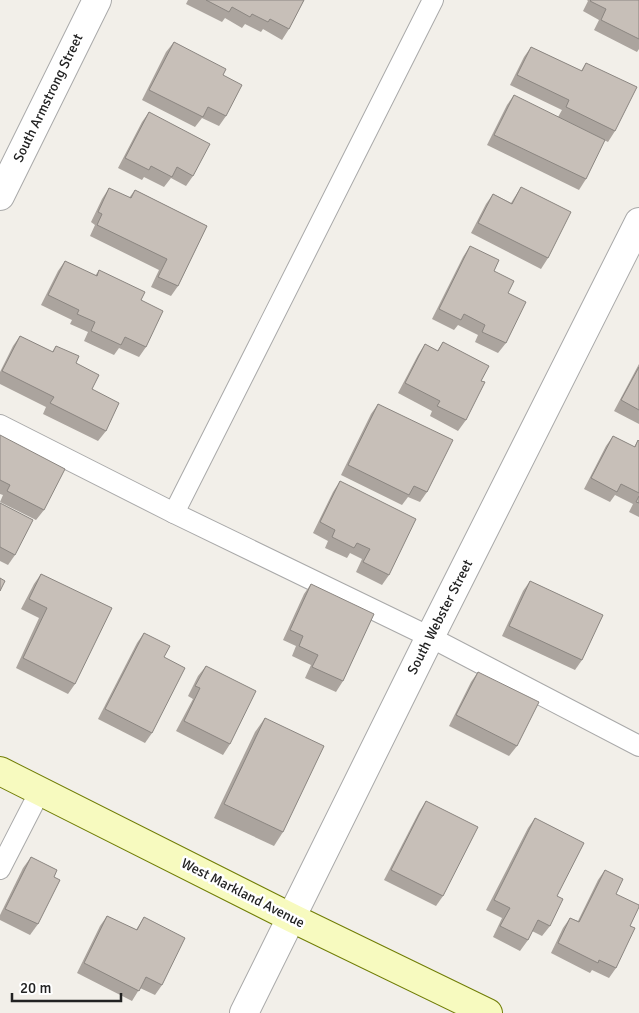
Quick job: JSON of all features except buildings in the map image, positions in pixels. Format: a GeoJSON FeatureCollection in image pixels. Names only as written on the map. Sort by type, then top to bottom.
{"type":"FeatureCollection","features":[{"type":"Feature","properties":{"kind":"main road","name":"West Markland Avenue"},"geometry":{"type":"LineString","coordinates":[[0,771],[292,918],[488,1013]]}},
{"type":"Feature","properties":{"kind":"street","name":"South Armstrong Street"},"geometry":{"type":"LineString","coordinates":[[0,196],[97,0]]}},
{"type":"Feature","properties":{"kind":"street","name":"South Webster Street"},"geometry":{"type":"LineString","coordinates":[[244,1013],[430,637],[639,222]]}},
{"type":"Feature","properties":{"kind":"lane"},"geometry":{"type":"LineString","coordinates":[[174,513],[433,0]]}},
{"type":"Feature","properties":{"kind":"lane"},"geometry":{"type":"LineString","coordinates":[[0,425],[174,513],[430,637],[639,746]]}},
{"type":"Feature","properties":{"kind":"lane"},"geometry":{"type":"LineString","coordinates":[[0,869],[40,791]]}}]}
